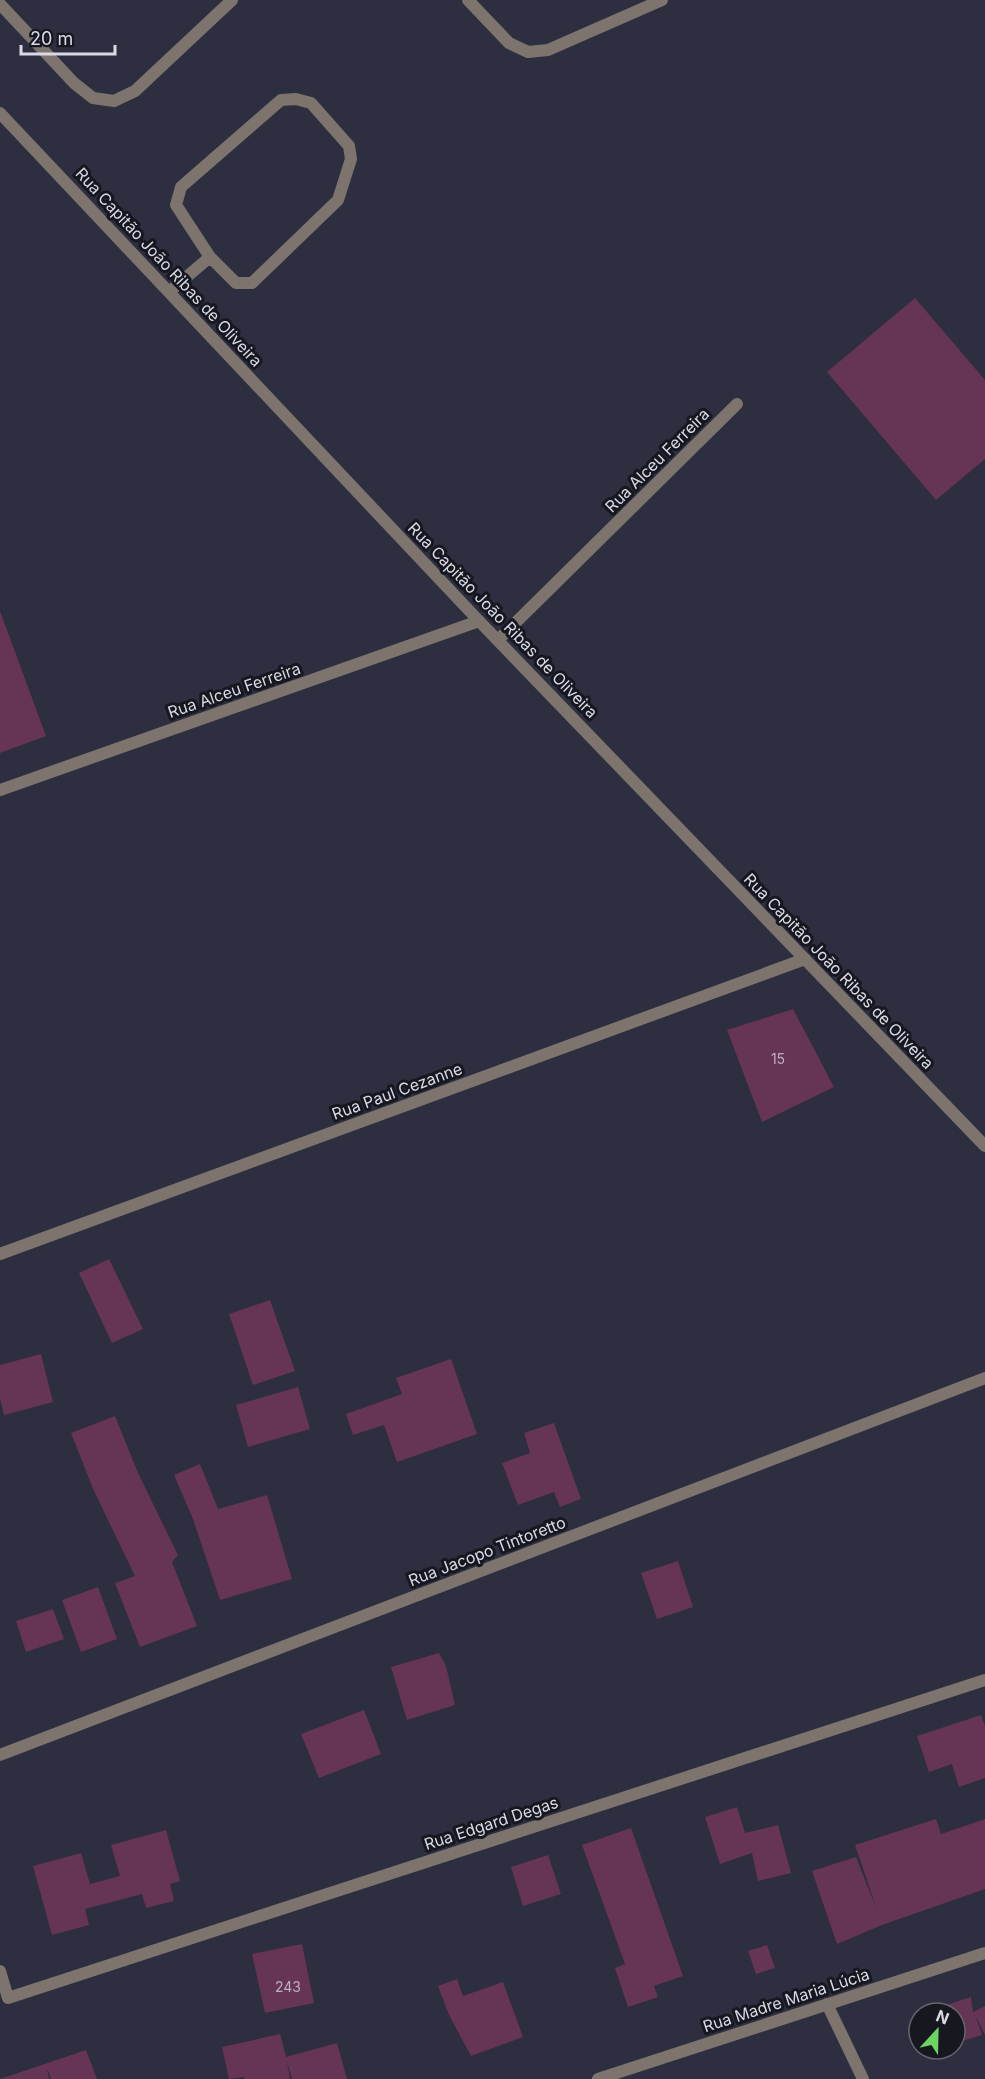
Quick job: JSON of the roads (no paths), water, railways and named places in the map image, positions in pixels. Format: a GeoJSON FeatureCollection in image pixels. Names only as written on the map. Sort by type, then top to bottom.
{"type":"FeatureCollection","features":[{"type":"Feature","properties":{"kind":"street"},"geometry":{"type":"LineString","coordinates":[[0,4],[74,83],[93,98],[114,101],[135,91],[232,0]]}},
{"type":"Feature","properties":{"kind":"street"},"geometry":{"type":"LineString","coordinates":[[468,0],[509,43],[528,52],[549,50],[662,0]]}},
{"type":"Feature","properties":{"kind":"street"},"geometry":{"type":"LineString","coordinates":[[296,99],[311,103],[349,146],[351,159],[338,200],[252,283],[236,283],[210,257],[176,205],[181,187],[281,100],[296,99]]}},
{"type":"Feature","properties":{"kind":"street","name":"Rua Capitão João Ribas de Oliveira"},"geometry":{"type":"LineString","coordinates":[[0,113],[479,621],[985,1146]]}},
{"type":"Feature","properties":{"kind":"street"},"geometry":{"type":"LineString","coordinates":[[170,291],[210,257]]}},
{"type":"Feature","properties":{"kind":"street","name":"Rua Alceu Ferreira"},"geometry":{"type":"LineString","coordinates":[[498,640],[738,404]]}},
{"type":"Feature","properties":{"kind":"street","name":"Rua Alceu Ferreira"},"geometry":{"type":"LineString","coordinates":[[0,790],[479,621]]}},
{"type":"Feature","properties":{"kind":"street","name":"Rua Paul Cezanne"},"geometry":{"type":"LineString","coordinates":[[0,1254],[805,959]]}},
{"type":"Feature","properties":{"kind":"street","name":"Rua Jacopo Tintoretto"},"geometry":{"type":"LineString","coordinates":[[0,1755],[985,1378]]}},
{"type":"Feature","properties":{"kind":"street","name":"Rua Edgard Degas"},"geometry":{"type":"LineString","coordinates":[[0,1971],[8,1998],[985,1680]]}},
{"type":"Feature","properties":{"kind":"street","name":"Rua Madre Maria Lúcia"},"geometry":{"type":"LineString","coordinates":[[598,2079],[985,1953]]}},
{"type":"Feature","properties":{"kind":"street"},"geometry":{"type":"LineString","coordinates":[[827,2004],[863,2079]]}}]}
